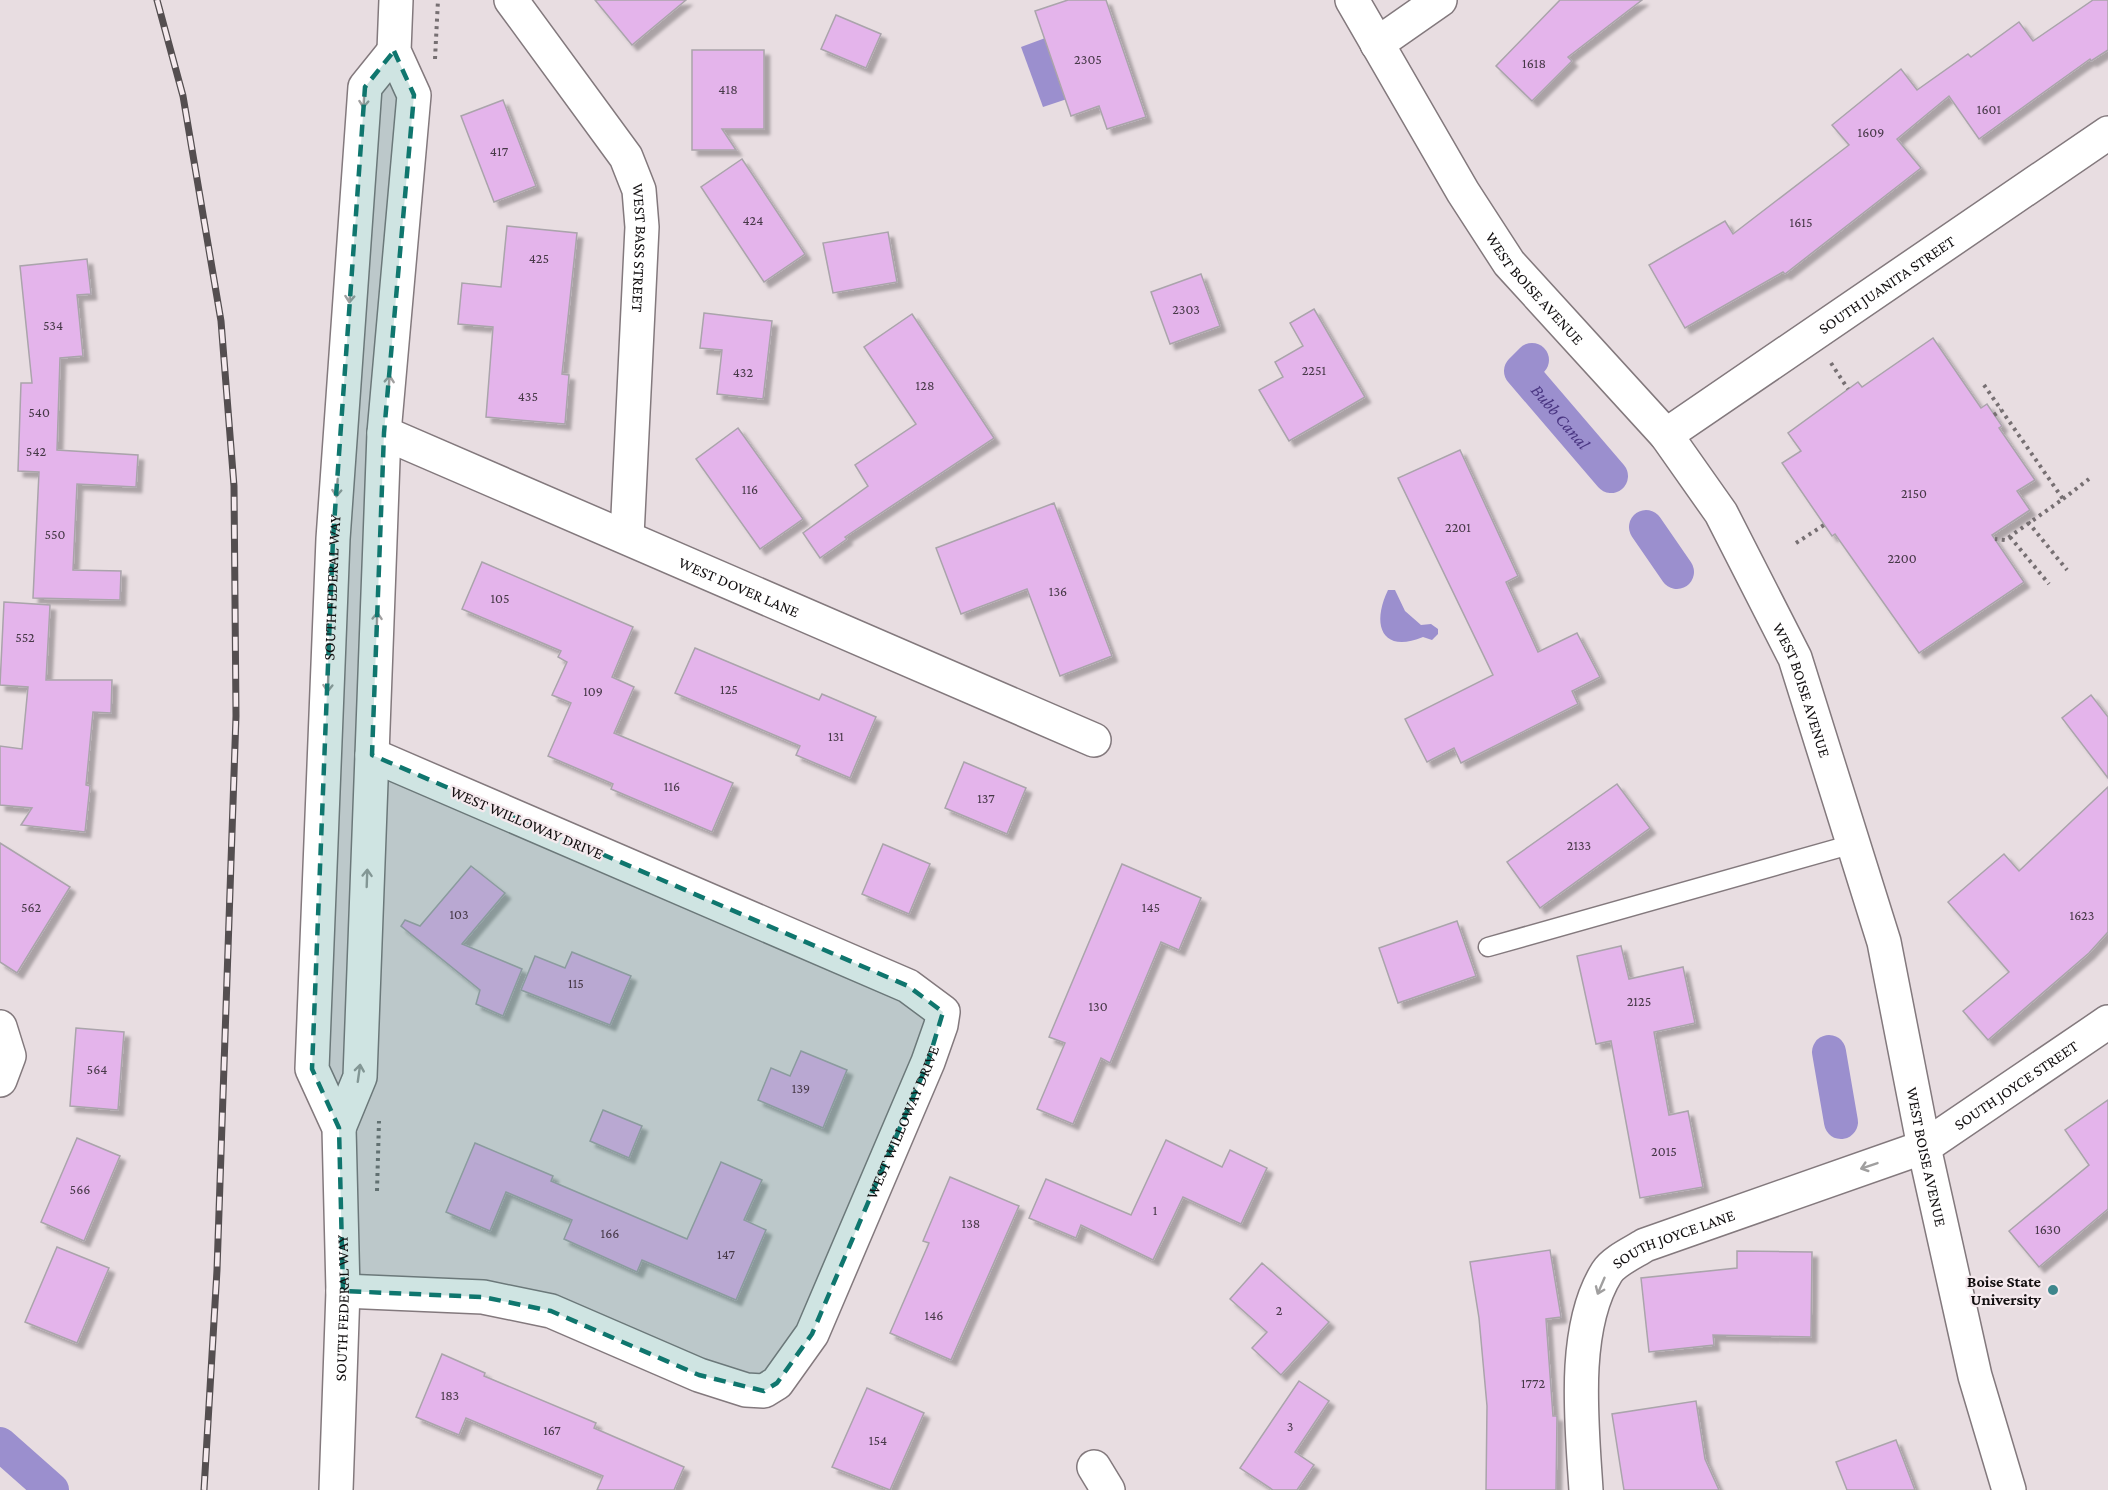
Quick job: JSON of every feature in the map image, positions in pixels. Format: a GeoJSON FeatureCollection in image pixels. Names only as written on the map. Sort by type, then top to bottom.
{"type":"FeatureCollection","features":[{"type":"Feature","properties":{"kind":"street","name":"SOUTH FEDERAL WAY"},"geometry":{"type":"LineString","coordinates":[[339,1128],[360,1077],[384,434],[414,95],[394,51],[396,0]]}},
{"type":"Feature","properties":{"kind":"street","name":"WEST BASS STREET"},"geometry":{"type":"LineString","coordinates":[[511,0],[626,157],[639,190],[642,227],[627,536]]}},
{"type":"Feature","properties":{"kind":"street","name":"WEST BOISE AVENUE"},"geometry":{"type":"LineString","coordinates":[[1352,0],[1463,192],[1509,263],[1666,435],[1721,513],[1794,658],[1884,942],[1924,1147],[1975,1376],[2009,1490]]}},
{"type":"Feature","properties":{"kind":"street"},"geometry":{"type":"LineString","coordinates":[[1377,44],[1440,0]]}},
{"type":"Feature","properties":{"kind":"street","name":"SOUTH FEDERAL WAY"},"geometry":{"type":"LineString","coordinates":[[336,1490],[344,1291],[339,1128],[312,1069],[333,539],[364,87],[394,51]]}},
{"type":"Feature","properties":{"kind":"street","name":"SOUTH JUANITA STREET"},"geometry":{"type":"LineString","coordinates":[[1666,435],[2108,133]]}},
{"type":"Feature","properties":{"kind":"street","name":"WEST DOVER LANE"},"geometry":{"type":"LineString","coordinates":[[384,434],[627,536],[1094,741]]}},
{"type":"Feature","properties":{"kind":"street","name":"WEST WILLOWAY DRIVE"},"geometry":{"type":"LineString","coordinates":[[344,1291],[483,1297],[551,1311],[699,1375],[746,1390],[764,1391],[777,1383],[812,1334],[928,1062],[941,1025],[943,1012],[908,986],[372,755]]}},
{"type":"Feature","properties":{"kind":"street","name":"SOUTH JOYCE STREET"},"geometry":{"type":"LineString","coordinates":[[1924,1147],[2107,1026]]}},
{"type":"Feature","properties":{"kind":"street"},"geometry":{"type":"LineString","coordinates":[[0,1028],[9,1056],[0,1080]]}},
{"type":"Feature","properties":{"kind":"street","name":"SOUTH JOYCE LANE"},"geometry":{"type":"LineString","coordinates":[[1585,1475],[1583,1373],[1589,1317],[1608,1270],[1645,1245],[1924,1147]]}},
{"type":"Feature","properties":{"kind":"lane"},"geometry":{"type":"LineString","coordinates":[[1488,947],[1853,844]]}},
{"type":"Feature","properties":{"kind":"path"},"geometry":{"type":"LineString","coordinates":[[438,0],[438,18]]}},
{"type":"Feature","properties":{"kind":"path"},"geometry":{"type":"LineString","coordinates":[[1826,355],[1848,389]]}},
{"type":"Feature","properties":{"kind":"path"},"geometry":{"type":"LineString","coordinates":[[1984,384],[2062,499]]}},
{"type":"Feature","properties":{"kind":"path"},"geometry":{"type":"LineString","coordinates":[[1994,415],[2001,410]]}},
{"type":"Feature","properties":{"kind":"path"},"geometry":{"type":"LineString","coordinates":[[1995,539],[2005,540],[2010,537],[2089,479]]}},
{"type":"Feature","properties":{"kind":"path"},"geometry":{"type":"LineString","coordinates":[[2028,522],[2067,570]]}},
{"type":"Feature","properties":{"kind":"path"},"geometry":{"type":"LineString","coordinates":[[1796,543],[1824,525]]}},
{"type":"Feature","properties":{"kind":"path"},"geometry":{"type":"LineString","coordinates":[[2010,537],[2049,584]]}},
{"type":"Feature","properties":{"kind":"highlighted area"},"geometry":{"type":"Polygon","coordinates":[[[394,51],[414,95],[384,433],[372,755],[908,986],[943,1012],[928,1062],[812,1334],[777,1383],[764,1391],[699,1375],[551,1311],[483,1297],[343,1291],[339,1128],[312,1069],[333,539],[365,87],[394,51]]]}},
{"type":"Feature","properties":{"kind":"shaded area"},"geometry":{"type":"Polygon","coordinates":[[[1048,37],[1070,98],[1043,107],[1021,47],[1048,37]]]}},
{"type":"Feature","properties":{"kind":"shaded area"},"geometry":{"type":"Polygon","coordinates":[[[1388,590],[1395,590],[1405,611],[1421,625],[1431,624],[1438,629],[1438,634],[1432,640],[1423,637],[1398,642],[1389,639],[1381,625],[1383,603],[1388,590]]]}},
{"type":"Feature","properties":{"kind":"building"},"geometry":{"type":"Polygon","coordinates":[[[595,0],[686,0],[632,45],[595,0]]]}},
{"type":"Feature","properties":{"kind":"building"},"geometry":{"type":"Polygon","coordinates":[[[1068,0],[1106,0],[1146,117],[1107,129],[1099,106],[1071,116],[1035,11],[1068,0]]]}},
{"type":"Feature","properties":{"kind":"building"},"geometry":{"type":"Polygon","coordinates":[[[1560,0],[1642,0],[1568,57],[1572,61],[1532,101],[1496,66],[1560,0]]]}},
{"type":"Feature","properties":{"kind":"building"},"geometry":{"type":"Polygon","coordinates":[[[2093,0],[2108,0],[2108,50],[2091,61],[2090,59],[1979,139],[1949,96],[1897,139],[1921,168],[1785,274],[1783,272],[1685,328],[1649,265],[1725,221],[1733,234],[1849,145],[1832,125],[1901,69],[1917,90],[1968,54],[1971,57],[2019,22],[2033,41],[2093,0]]]}},
{"type":"Feature","properties":{"kind":"building"},"geometry":{"type":"Polygon","coordinates":[[[836,15],[881,34],[866,68],[821,49],[836,15]]]}},
{"type":"Feature","properties":{"kind":"building"},"geometry":{"type":"Polygon","coordinates":[[[692,50],[764,50],[764,129],[722,129],[736,150],[692,150],[692,50]]]}},
{"type":"Feature","properties":{"kind":"building"},"geometry":{"type":"Polygon","coordinates":[[[503,100],[536,186],[494,202],[461,116],[503,100]]]}},
{"type":"Feature","properties":{"kind":"building"},"geometry":{"type":"Polygon","coordinates":[[[742,159],[805,254],[764,282],[701,187],[742,159]]]}},
{"type":"Feature","properties":{"kind":"building"},"geometry":{"type":"Polygon","coordinates":[[[507,226],[577,233],[562,374],[569,375],[565,424],[486,417],[493,327],[458,324],[462,283],[501,287],[507,226]]]}},
{"type":"Feature","properties":{"kind":"building"},"geometry":{"type":"Polygon","coordinates":[[[888,232],[897,282],[833,293],[823,243],[888,232]]]}},
{"type":"Feature","properties":{"kind":"building"},"geometry":{"type":"Polygon","coordinates":[[[87,259],[91,294],[77,295],[83,356],[60,358],[57,450],[138,455],[136,487],[77,484],[73,570],[121,571],[120,600],[33,598],[39,472],[18,471],[21,383],[32,383],[20,266],[87,259]]]}},
{"type":"Feature","properties":{"kind":"building"},"geometry":{"type":"Polygon","coordinates":[[[1201,274],[1220,326],[1170,344],[1151,292],[1201,274]]]}},
{"type":"Feature","properties":{"kind":"building"},"geometry":{"type":"Polygon","coordinates":[[[1314,309],[1365,397],[1289,441],[1259,390],[1283,377],[1275,362],[1303,346],[1290,323],[1314,309]]]}},
{"type":"Feature","properties":{"kind":"building"},"geometry":{"type":"Polygon","coordinates":[[[704,313],[772,321],[763,399],[717,394],[722,350],[700,348],[704,313]]]}},
{"type":"Feature","properties":{"kind":"building"},"geometry":{"type":"Polygon","coordinates":[[[912,314],[994,438],[845,537],[847,539],[820,558],[803,533],[868,486],[855,465],[916,424],[864,347],[912,314]]]}},
{"type":"Feature","properties":{"kind":"building"},"geometry":{"type":"Polygon","coordinates":[[[1933,338],[1981,408],[1987,404],[2002,426],[1999,428],[2035,480],[2017,491],[2030,510],[1992,535],[2024,582],[1919,653],[1835,534],[1832,536],[1782,463],[1801,451],[1788,433],[1858,382],[1862,387],[1933,338]]]}},
{"type":"Feature","properties":{"kind":"building"},"geometry":{"type":"Polygon","coordinates":[[[738,428],[803,519],[760,549],[696,459],[738,428]]]}},
{"type":"Feature","properties":{"kind":"building"},"geometry":{"type":"Polygon","coordinates":[[[1460,450],[1518,576],[1506,582],[1538,652],[1577,633],[1600,677],[1572,691],[1578,704],[1461,763],[1454,748],[1427,762],[1405,719],[1493,675],[1398,478],[1460,450]]]}},
{"type":"Feature","properties":{"kind":"building"},"geometry":{"type":"Polygon","coordinates":[[[1054,503],[1112,656],[1060,676],[1027,589],[961,614],[936,548],[1054,503]]]}},
{"type":"Feature","properties":{"kind":"building"},"geometry":{"type":"Polygon","coordinates":[[[482,562],[633,627],[612,677],[634,687],[614,733],[733,783],[712,832],[611,789],[613,784],[548,756],[571,703],[552,695],[567,662],[558,657],[561,651],[462,609],[482,562]]]}},
{"type":"Feature","properties":{"kind":"building"},"geometry":{"type":"Polygon","coordinates":[[[4,602],[50,605],[46,680],[112,680],[111,713],[93,712],[86,785],[90,786],[85,832],[21,825],[32,808],[0,805],[0,746],[22,749],[28,687],[0,685],[4,602]]]}},
{"type":"Feature","properties":{"kind":"building"},"geometry":{"type":"Polygon","coordinates":[[[695,648],[819,700],[822,694],[876,717],[850,778],[796,755],[800,746],[675,693],[695,648]]]}},
{"type":"Feature","properties":{"kind":"building"},"geometry":{"type":"Polygon","coordinates":[[[2091,695],[2108,717],[2108,778],[2062,718],[2091,695]]]}},
{"type":"Feature","properties":{"kind":"building"},"geometry":{"type":"Polygon","coordinates":[[[964,762],[1026,788],[1007,834],[945,808],[964,762]]]}},
{"type":"Feature","properties":{"kind":"building"},"geometry":{"type":"Polygon","coordinates":[[[1617,784],[1650,828],[1540,908],[1507,862],[1617,784]]]}},
{"type":"Feature","properties":{"kind":"building"},"geometry":{"type":"Polygon","coordinates":[[[2108,787],[2108,932],[2089,953],[1988,1040],[1963,1011],[2009,972],[1948,902],[2004,854],[2019,871],[2108,787]]]}},
{"type":"Feature","properties":{"kind":"building"},"geometry":{"type":"Polygon","coordinates":[[[0,843],[70,887],[17,973],[0,962],[0,843]]]}},
{"type":"Feature","properties":{"kind":"building"},"geometry":{"type":"Polygon","coordinates":[[[883,844],[930,864],[909,914],[862,894],[883,844]]]}},
{"type":"Feature","properties":{"kind":"building"},"geometry":{"type":"Polygon","coordinates":[[[1122,864],[1201,898],[1179,950],[1161,942],[1110,1063],[1101,1058],[1073,1124],[1037,1109],[1065,1043],[1049,1037],[1122,864]]]}},
{"type":"Feature","properties":{"kind":"building"},"geometry":{"type":"Polygon","coordinates":[[[471,866],[505,893],[462,944],[522,969],[503,1016],[476,1004],[480,990],[401,926],[405,920],[420,926],[471,866]]]}},
{"type":"Feature","properties":{"kind":"building"},"geometry":{"type":"Polygon","coordinates":[[[1457,921],[1476,976],[1398,1003],[1379,948],[1457,921]]]}},
{"type":"Feature","properties":{"kind":"building"},"geometry":{"type":"Polygon","coordinates":[[[1621,946],[1629,979],[1683,967],[1695,1023],[1654,1032],[1669,1115],[1688,1111],[1703,1187],[1640,1198],[1611,1041],[1596,1044],[1577,956],[1621,946]]]}},
{"type":"Feature","properties":{"kind":"building"},"geometry":{"type":"Polygon","coordinates":[[[572,952],[631,976],[610,1025],[521,990],[535,956],[565,968],[572,952]]]}},
{"type":"Feature","properties":{"kind":"building"},"geometry":{"type":"Polygon","coordinates":[[[76,1028],[124,1032],[118,1110],[70,1106],[76,1028]]]}},
{"type":"Feature","properties":{"kind":"building"},"geometry":{"type":"Polygon","coordinates":[[[801,1051],[847,1070],[823,1128],[758,1100],[771,1068],[790,1076],[801,1051]]]}},
{"type":"Feature","properties":{"kind":"building"},"geometry":{"type":"Polygon","coordinates":[[[2108,1100],[2108,1209],[2039,1267],[2009,1231],[2089,1165],[2065,1130],[2108,1100]]]}},
{"type":"Feature","properties":{"kind":"building"},"geometry":{"type":"Polygon","coordinates":[[[603,1110],[642,1126],[629,1158],[590,1141],[603,1110]]]}},
{"type":"Feature","properties":{"kind":"building"},"geometry":{"type":"Polygon","coordinates":[[[77,1138],[120,1156],[84,1241],[41,1222],[77,1138]]]}},
{"type":"Feature","properties":{"kind":"building"},"geometry":{"type":"Polygon","coordinates":[[[1166,1140],[1222,1167],[1230,1150],[1267,1168],[1241,1224],[1183,1197],[1153,1260],[1081,1225],[1076,1238],[1029,1218],[1046,1179],[1131,1215],[1166,1140]]]}},
{"type":"Feature","properties":{"kind":"building"},"geometry":{"type":"Polygon","coordinates":[[[475,1143],[553,1176],[551,1181],[687,1239],[721,1162],[762,1180],[744,1220],[766,1230],[736,1300],[642,1260],[637,1272],[564,1239],[572,1220],[506,1192],[490,1231],[446,1212],[475,1143]]]}},
{"type":"Feature","properties":{"kind":"building"},"geometry":{"type":"Polygon","coordinates":[[[950,1177],[1019,1206],[951,1360],[890,1333],[929,1243],[923,1241],[950,1177]]]}},
{"type":"Feature","properties":{"kind":"building"},"geometry":{"type":"Polygon","coordinates":[[[57,1247],[109,1268],[77,1343],[25,1322],[57,1247]]]}},
{"type":"Feature","properties":{"kind":"building"},"geometry":{"type":"Polygon","coordinates":[[[1550,1250],[1561,1317],[1546,1319],[1553,1416],[1557,1416],[1556,1490],[1486,1490],[1487,1406],[1479,1318],[1470,1262],[1550,1250]]]}},
{"type":"Feature","properties":{"kind":"building"},"geometry":{"type":"Polygon","coordinates":[[[1737,1251],[1812,1252],[1811,1337],[1713,1335],[1714,1345],[1649,1352],[1641,1278],[1737,1268],[1737,1251]]]}},
{"type":"Feature","properties":{"kind":"building"},"geometry":{"type":"Polygon","coordinates":[[[1262,1263],[1329,1322],[1281,1375],[1252,1348],[1267,1332],[1230,1299],[1262,1263]]]}},
{"type":"Feature","properties":{"kind":"building"},"geometry":{"type":"Polygon","coordinates":[[[442,1354],[485,1373],[484,1376],[596,1423],[594,1428],[684,1467],[674,1490],[597,1490],[603,1476],[466,1418],[459,1435],[416,1417],[442,1354]]]}},
{"type":"Feature","properties":{"kind":"building"},"geometry":{"type":"Polygon","coordinates":[[[1299,1381],[1329,1401],[1295,1452],[1314,1465],[1297,1490],[1273,1490],[1240,1468],[1299,1381]]]}},
{"type":"Feature","properties":{"kind":"building"},"geometry":{"type":"Polygon","coordinates":[[[867,1388],[924,1413],[890,1490],[832,1467],[867,1388]]]}},
{"type":"Feature","properties":{"kind":"building"},"geometry":{"type":"Polygon","coordinates":[[[1696,1401],[1705,1459],[1719,1490],[1624,1490],[1612,1414],[1696,1401]]]}},
{"type":"Feature","properties":{"kind":"building"},"geometry":{"type":"Polygon","coordinates":[[[1896,1440],[1915,1490],[1847,1490],[1836,1462],[1896,1440]]]}},
{"type":"Feature","properties":{"kind":"waterway","name":"Bubb Canal"},"geometry":{"type":"LineString","coordinates":[[1532,360],[1521,371],[1611,476]]}},
{"type":"Feature","properties":{"kind":"waterway","name":"Bubb Canal"},"geometry":{"type":"LineString","coordinates":[[1646,527],[1677,572]]}},
{"type":"Feature","properties":{"kind":"waterway","name":"Bubb Canal"},"geometry":{"type":"LineString","coordinates":[[1829,1052],[1841,1122]]}},
{"type":"Feature","properties":{"kind":"waterway"},"geometry":{"type":"LineString","coordinates":[[0,1444],[52,1490]]}},
{"type":"Feature","properties":{"kind":"railway"},"geometry":{"type":"LineString","coordinates":[[157,0],[183,96],[221,321],[234,486],[236,716],[217,1270],[204,1490]]}},
{"type":"Feature","properties":{"kind":"place","name":"Boise State University"},"geometry":{"type":"Point","coordinates":[2053,1290]}}]}
